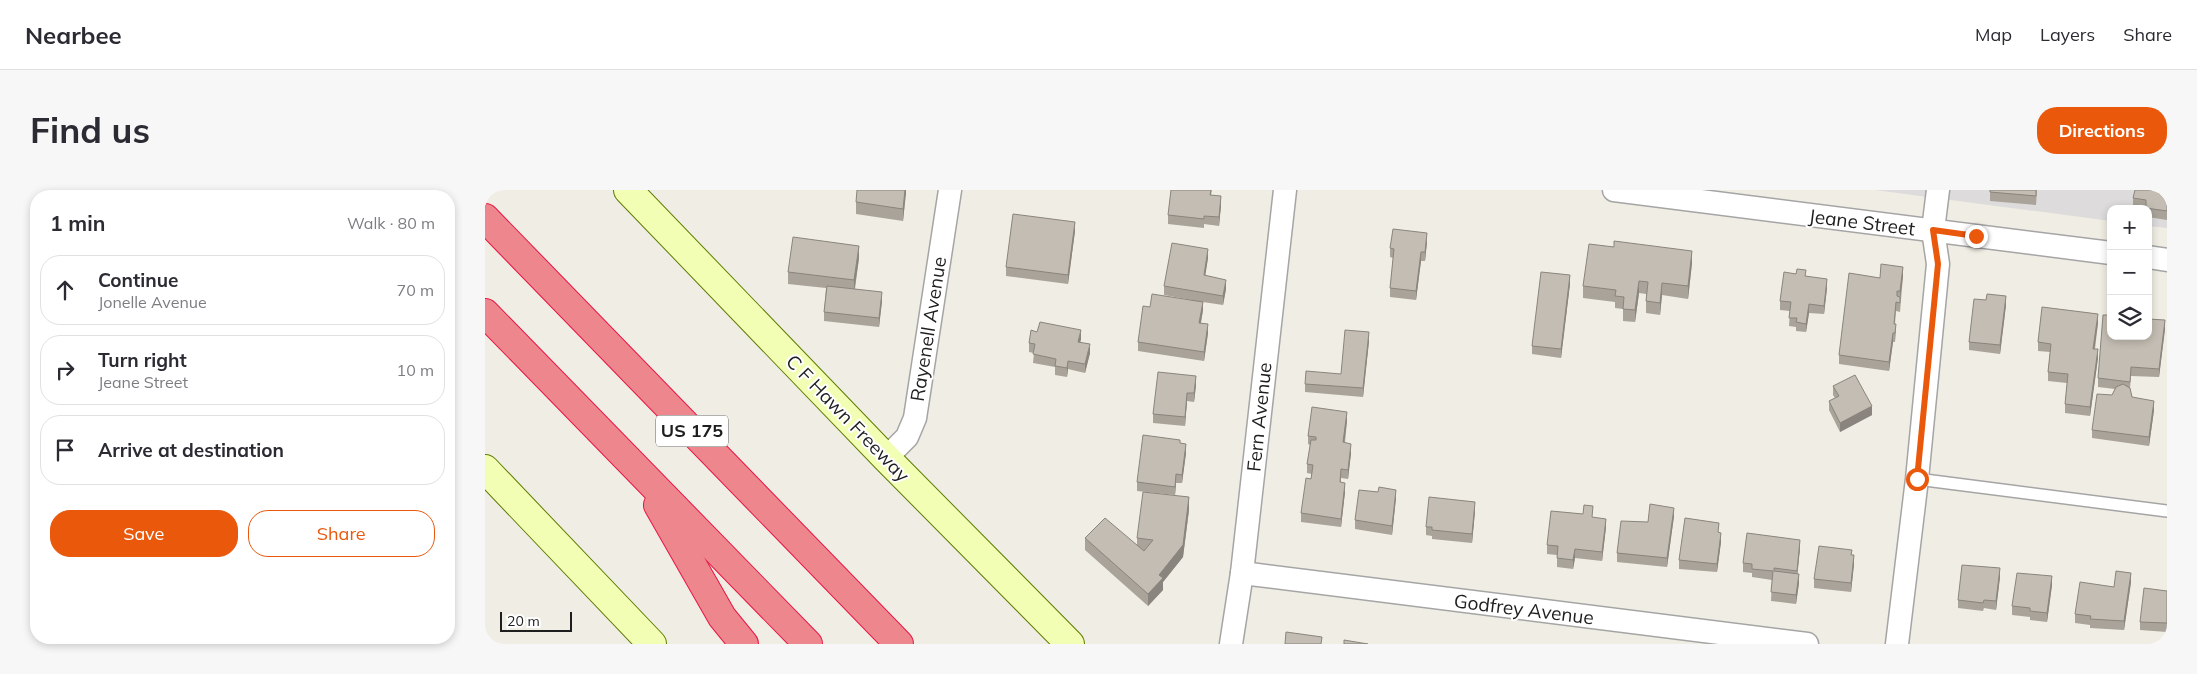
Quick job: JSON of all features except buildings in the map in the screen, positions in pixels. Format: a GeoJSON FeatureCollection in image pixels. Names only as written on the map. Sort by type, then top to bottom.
{"type":"FeatureCollection","features":[{"type":"Feature","properties":{"kind":"highway","name":"US 175"},"geometry":{"type":"LineString","coordinates":[[485,218],[899,644]]}},
{"type":"Feature","properties":{"kind":"highway"},"geometry":{"type":"LineString","coordinates":[[485,313],[807,644]]}},
{"type":"Feature","properties":{"kind":"highway"},"geometry":{"type":"LineString","coordinates":[[639,471],[722,617],[744,644]]}},
{"type":"Feature","properties":{"kind":"main road","name":"C F Hawn Freeway"},"geometry":{"type":"LineString","coordinates":[[627,190],[1070,644]]}},
{"type":"Feature","properties":{"kind":"main road"},"geometry":{"type":"LineString","coordinates":[[485,468],[652,644]]}},
{"type":"Feature","properties":{"kind":"street","name":"Rayenell Avenue"},"geometry":{"type":"LineString","coordinates":[[887,458],[907,438],[915,418],[950,190]]}},
{"type":"Feature","properties":{"kind":"street","name":"Fern Avenue"},"geometry":{"type":"LineString","coordinates":[[1231,644],[1242,573],[1285,190]]}},
{"type":"Feature","properties":{"kind":"street","name":"Jeane Street"},"geometry":{"type":"LineString","coordinates":[[1614,190],[2107,252]]}},
{"type":"Feature","properties":{"kind":"street"},"geometry":{"type":"LineString","coordinates":[[1897,644],[1917,479],[1938,264],[1933,230],[1938,190]]}},
{"type":"Feature","properties":{"kind":"street"},"geometry":{"type":"LineString","coordinates":[[2152,258],[2167,260]]}},
{"type":"Feature","properties":{"kind":"street","name":"Godfrey Avenue"},"geometry":{"type":"LineString","coordinates":[[1242,573],[1807,644]]}},
{"type":"Feature","properties":{"kind":"lane"},"geometry":{"type":"LineString","coordinates":[[1917,479],[2167,511]]}},
{"type":"Feature","properties":{"kind":"shaded area"},"geometry":{"type":"Polygon","coordinates":[[[1875,190],[2167,190],[2167,228],[2152,226],[2152,205],[2107,205],[2107,220],[1875,190]]]}},
{"type":"Feature","properties":{"kind":"route"},"geometry":{"type":"LineString","coordinates":[[1917,479],[1938,264],[1933,230],[1976,236]]}}]}
